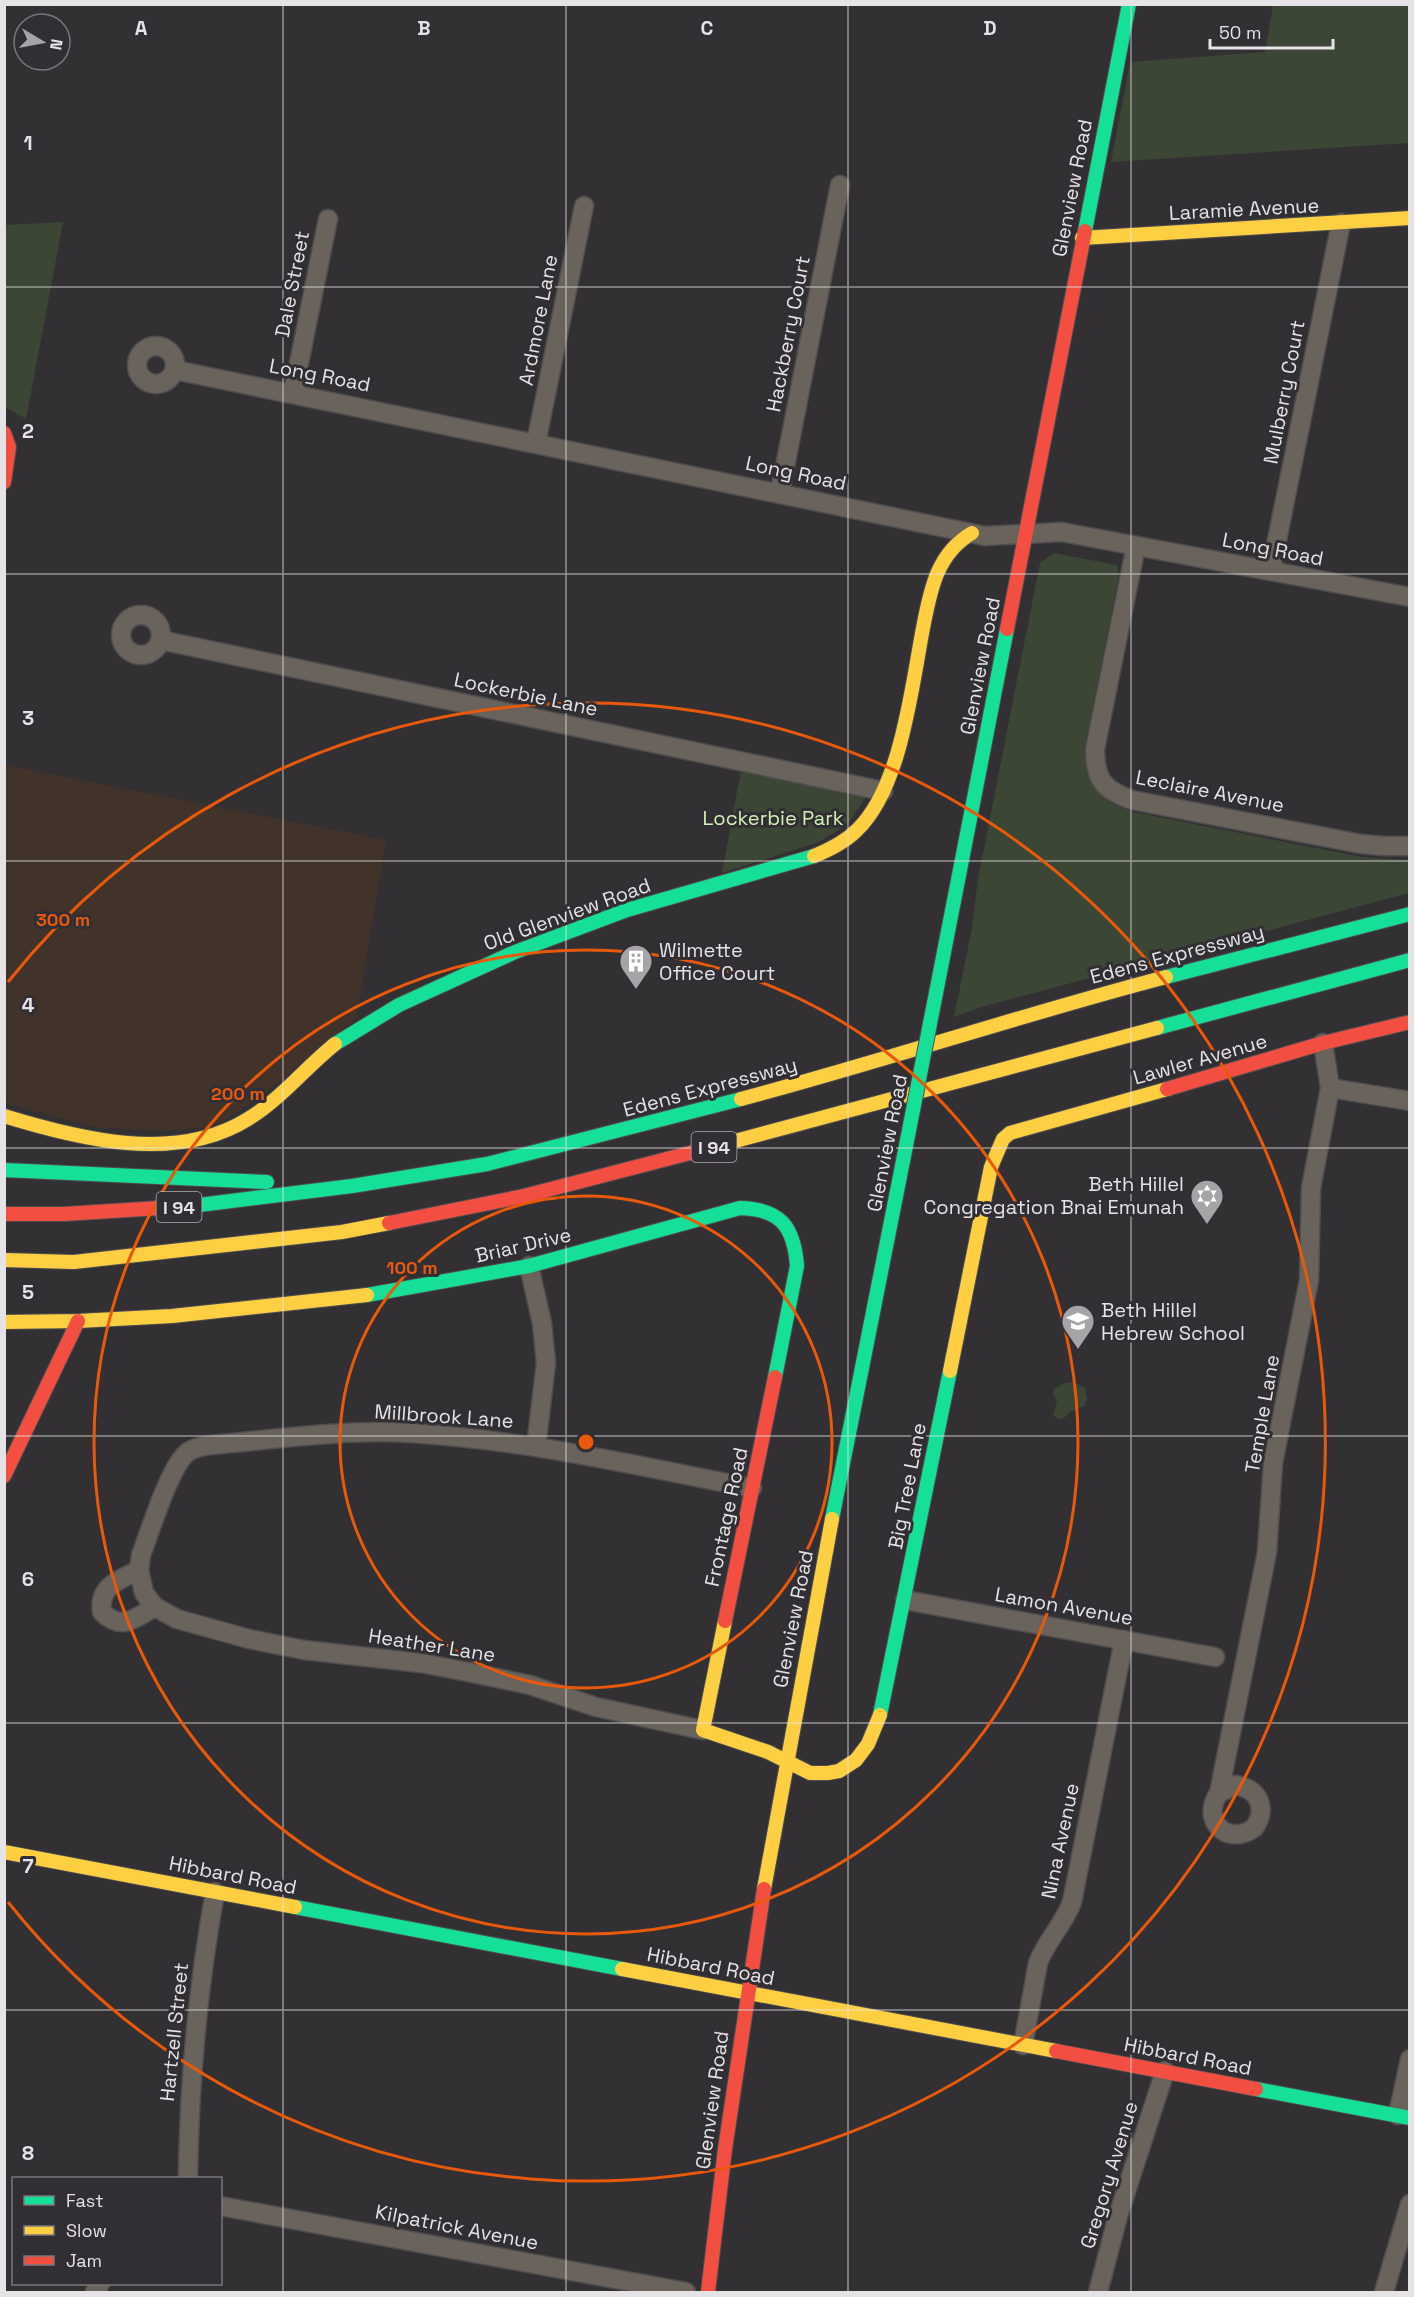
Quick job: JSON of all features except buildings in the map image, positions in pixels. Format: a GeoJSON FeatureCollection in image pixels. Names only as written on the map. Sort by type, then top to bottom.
{"type":"FeatureCollection","features":[{"type":"Feature","properties":{"kind":"main road","name":"Glenview Road"},"geometry":{"type":"LineString","coordinates":[[708,2292],[746,1992],[785,1759],[1129,4]]}},
{"type":"Feature","properties":{"kind":"main road","name":"Laramie Avenue"},"geometry":{"type":"LineString","coordinates":[[1082,238],[1410,218]]}},
{"type":"Feature","properties":{"kind":"main road"},"geometry":{"type":"LineString","coordinates":[[4,433],[9,447],[4,482]]}},
{"type":"Feature","properties":{"kind":"main road","name":"Old Glenview Road"},"geometry":{"type":"LineString","coordinates":[[4,1116],[59,1132],[114,1140],[170,1142],[215,1135],[251,1119],[272,1103],[333,1046],[390,1010],[460,976],[598,920],[834,848],[860,829],[883,791],[895,765],[934,579],[957,540],[972,533]]}},
{"type":"Feature","properties":{"kind":"main road","name":"Edens Expressway"},"geometry":{"type":"LineString","coordinates":[[4,1214],[64,1214],[165,1209],[352,1186],[487,1164],[841,1072],[1092,997],[1410,914]]}},
{"type":"Feature","properties":{"kind":"main road","name":"I 94"},"geometry":{"type":"LineString","coordinates":[[4,1260],[74,1262],[342,1232],[524,1196],[1410,960]]}},
{"type":"Feature","properties":{"kind":"main road","name":"Lawler Avenue"},"geometry":{"type":"LineString","coordinates":[[1003,1139],[1010,1133],[1020,1130],[1076,1116],[1323,1043],[1410,1022]]}},
{"type":"Feature","properties":{"kind":"main road","name":"Big Tree Lane"},"geometry":{"type":"LineString","coordinates":[[785,1759],[811,1774],[833,1772],[848,1766],[859,1757],[871,1741],[880,1715],[905,1600],[991,1167],[1003,1139]]}},
{"type":"Feature","properties":{"kind":"main road"},"geometry":{"type":"LineString","coordinates":[[4,1170],[352,1186]]}},
{"type":"Feature","properties":{"kind":"main road","name":"Briar Drive"},"geometry":{"type":"LineString","coordinates":[[78,1321],[172,1316],[345,1299],[529,1266],[741,1208],[755,1208],[769,1212],[788,1227]]}},
{"type":"Feature","properties":{"kind":"main road","name":"Frontage Road"},"geometry":{"type":"LineString","coordinates":[[703,1730],[797,1266],[797,1248],[788,1227]]}},
{"type":"Feature","properties":{"kind":"main road"},"geometry":{"type":"LineString","coordinates":[[4,1273],[74,1262]]}},
{"type":"Feature","properties":{"kind":"main road"},"geometry":{"type":"LineString","coordinates":[[4,1322],[78,1321],[4,1476]]}},
{"type":"Feature","properties":{"kind":"main road"},"geometry":{"type":"LineString","coordinates":[[703,1730],[785,1759]]}},
{"type":"Feature","properties":{"kind":"main road","name":"Hibbard Road"},"geometry":{"type":"LineString","coordinates":[[4,1852],[1404,2116]]}},
{"type":"Feature","properties":{"kind":"street","name":"Hackberry Court"},"geometry":{"type":"LineString","coordinates":[[780,492],[840,185]]}},
{"type":"Feature","properties":{"kind":"street","name":"Ardmore Lane"},"geometry":{"type":"LineString","coordinates":[[536,443],[584,206]]}},
{"type":"Feature","properties":{"kind":"street","name":"Dale Street"},"geometry":{"type":"LineString","coordinates":[[293,393],[328,219]]}},
{"type":"Feature","properties":{"kind":"street","name":"Mulberry Court"},"geometry":{"type":"LineString","coordinates":[[1270,570],[1341,223]]}},
{"type":"Feature","properties":{"kind":"street","name":"Long Road"},"geometry":{"type":"LineString","coordinates":[[175,370],[780,492],[985,536],[1062,532],[1410,597]]}},
{"type":"Feature","properties":{"kind":"street","name":"Leclaire Avenue"},"geometry":{"type":"LineString","coordinates":[[1136,546],[1095,749],[1097,771],[1106,788],[1132,800],[1361,844],[1410,846]]}},
{"type":"Feature","properties":{"kind":"street","name":"Lockerbie Lane"},"geometry":{"type":"LineString","coordinates":[[160,640],[883,791]]}},
{"type":"Feature","properties":{"kind":"street","name":"Temple Lane"},"geometry":{"type":"LineString","coordinates":[[1219,1793],[1267,1552],[1273,1463],[1309,1280],[1314,1168],[1330,1088],[1323,1043]]}},
{"type":"Feature","properties":{"kind":"street"},"geometry":{"type":"LineString","coordinates":[[1330,1088],[1410,1101]]}},
{"type":"Feature","properties":{"kind":"street"},"geometry":{"type":"LineString","coordinates":[[529,1266],[542,1323],[546,1363],[536,1447]]}},
{"type":"Feature","properties":{"kind":"street","name":"Millbrook Lane"},"geometry":{"type":"LineString","coordinates":[[150,1600],[139,1570],[141,1555],[173,1473],[189,1451],[211,1444],[365,1432],[410,1433],[536,1447],[752,1488]]}},
{"type":"Feature","properties":{"kind":"street"},"geometry":{"type":"LineString","coordinates":[[139,1570],[107,1588],[100,1600],[102,1612],[115,1623],[125,1623],[150,1600]]}},
{"type":"Feature","properties":{"kind":"street","name":"Heather Lane"},"geometry":{"type":"LineString","coordinates":[[150,1600],[177,1619],[249,1639],[304,1650],[432,1665],[530,1685],[596,1707],[703,1730]]}},
{"type":"Feature","properties":{"kind":"street","name":"Lamon Avenue"},"geometry":{"type":"LineString","coordinates":[[905,1600],[1215,1657]]}},
{"type":"Feature","properties":{"kind":"street","name":"Nina Avenue"},"geometry":{"type":"LineString","coordinates":[[1023,2044],[1042,1951],[1069,1911],[1072,1902],[1124,1640]]}},
{"type":"Feature","properties":{"kind":"street","name":"Hartzell Street"},"geometry":{"type":"LineString","coordinates":[[188,2177],[193,2056],[215,1892]]}},
{"type":"Feature","properties":{"kind":"street"},"geometry":{"type":"LineString","coordinates":[[1404,2116],[1410,2059]]}},
{"type":"Feature","properties":{"kind":"street","name":"Gregory Avenue"},"geometry":{"type":"LineString","coordinates":[[1098,2292],[1118,2216],[1165,2072]]}},
{"type":"Feature","properties":{"kind":"street"},"geometry":{"type":"LineString","coordinates":[[1384,2292],[1410,2204]]}},
{"type":"Feature","properties":{"kind":"street","name":"Kilpatrick Avenue"},"geometry":{"type":"LineString","coordinates":[[222,2206],[686,2292]]}},
{"type":"Feature","properties":{"kind":"shaded area"},"geometry":{"type":"Polygon","coordinates":[[[4,765],[386,840],[356,1018],[279,1082],[223,1122],[203,1128],[156,1131],[94,1127],[5,1103],[4,765]]]}},
{"type":"Feature","properties":{"kind":"green space"},"geometry":{"type":"Polygon","coordinates":[[[1273,5],[1409,5],[1409,143],[1111,162],[1130,62],[1265,52],[1273,5]]]}},
{"type":"Feature","properties":{"kind":"green space"},"geometry":{"type":"Polygon","coordinates":[[[63,222],[26,419],[5,407],[5,225],[63,222]]]}},
{"type":"Feature","properties":{"kind":"green space"},"geometry":{"type":"Polygon","coordinates":[[[1054,553],[1117,565],[1119,575],[1084,750],[1091,781],[1100,795],[1115,805],[1133,812],[1362,857],[1409,860],[1409,893],[981,1007],[954,1017],[972,928],[978,879],[1040,563],[1054,553]]]}},
{"type":"Feature","properties":{"kind":"green space","name":"Lockerbie Park"},"geometry":{"type":"Polygon","coordinates":[[[741,771],[866,797],[848,824],[819,842],[722,873],[741,771]]]}},
{"type":"Feature","properties":{"kind":"green space"},"geometry":{"type":"Polygon","coordinates":[[[1073,1382],[1085,1388],[1087,1400],[1084,1406],[1059,1419],[1053,1415],[1057,1401],[1053,1394],[1054,1389],[1065,1383],[1073,1382]]]}},
{"type":"Feature","properties":{"kind":"traffic: fast"},"geometry":{"type":"LineString","coordinates":[[1085,231],[1129,4]]}},
{"type":"Feature","properties":{"kind":"traffic: fast"},"geometry":{"type":"LineString","coordinates":[[936,993],[1007,629]]}},
{"type":"Feature","properties":{"kind":"traffic: fast"},"geometry":{"type":"LineString","coordinates":[[335,1044],[399,1005],[515,952],[627,910],[814,856]]}},
{"type":"Feature","properties":{"kind":"traffic: fast"},"geometry":{"type":"LineString","coordinates":[[1166,977],[1410,914]]}},
{"type":"Feature","properties":{"kind":"traffic: fast"},"geometry":{"type":"LineString","coordinates":[[1157,1028],[1410,960]]}},
{"type":"Feature","properties":{"kind":"traffic: fast"},"geometry":{"type":"LineString","coordinates":[[903,1161],[936,993]]}},
{"type":"Feature","properties":{"kind":"traffic: fast"},"geometry":{"type":"LineString","coordinates":[[191,1206],[352,1186],[487,1164],[741,1099]]}},
{"type":"Feature","properties":{"kind":"traffic: fast"},"geometry":{"type":"LineString","coordinates":[[832,1519],[903,1161]]}},
{"type":"Feature","properties":{"kind":"traffic: fast"},"geometry":{"type":"LineString","coordinates":[[4,1170],[267,1182]]}},
{"type":"Feature","properties":{"kind":"traffic: fast"},"geometry":{"type":"LineString","coordinates":[[367,1295],[529,1266],[740,1208],[754,1209],[766,1212],[783,1223],[793,1241],[797,1266],[775,1377]]}},
{"type":"Feature","properties":{"kind":"traffic: fast"},"geometry":{"type":"LineString","coordinates":[[880,1715],[950,1371]]}},
{"type":"Feature","properties":{"kind":"traffic: fast"},"geometry":{"type":"LineString","coordinates":[[295,1907],[622,1969]]}},
{"type":"Feature","properties":{"kind":"traffic: fast"},"geometry":{"type":"LineString","coordinates":[[1256,2089],[1410,2118]]}},
{"type":"Feature","properties":{"kind":"traffic: slow"},"geometry":{"type":"LineString","coordinates":[[1082,238],[1410,218]]}},
{"type":"Feature","properties":{"kind":"traffic: slow"},"geometry":{"type":"LineString","coordinates":[[814,856],[837,845],[857,830],[872,811],[885,788],[903,733],[933,584],[951,550],[972,533]]}},
{"type":"Feature","properties":{"kind":"traffic: slow"},"geometry":{"type":"LineString","coordinates":[[741,1099],[1166,977]]}},
{"type":"Feature","properties":{"kind":"traffic: slow"},"geometry":{"type":"LineString","coordinates":[[713,1147],[1157,1028]]}},
{"type":"Feature","properties":{"kind":"traffic: slow"},"geometry":{"type":"LineString","coordinates":[[4,1116],[95,1139],[159,1144],[190,1141],[220,1133],[260,1111],[335,1044]]}},
{"type":"Feature","properties":{"kind":"traffic: slow"},"geometry":{"type":"LineString","coordinates":[[950,1371],[991,1167],[1003,1139],[1010,1133],[1167,1089]]}},
{"type":"Feature","properties":{"kind":"traffic: slow"},"geometry":{"type":"LineString","coordinates":[[4,1260],[74,1262],[342,1232],[389,1223]]}},
{"type":"Feature","properties":{"kind":"traffic: slow"},"geometry":{"type":"LineString","coordinates":[[4,1322],[172,1316],[367,1295]]}},
{"type":"Feature","properties":{"kind":"traffic: slow"},"geometry":{"type":"LineString","coordinates":[[764,1889],[832,1519]]}},
{"type":"Feature","properties":{"kind":"traffic: slow"},"geometry":{"type":"LineString","coordinates":[[725,1621],[703,1730],[768,1752],[810,1773],[828,1773],[839,1771],[856,1760],[868,1744],[880,1715]]}},
{"type":"Feature","properties":{"kind":"traffic: slow"},"geometry":{"type":"LineString","coordinates":[[4,1852],[295,1907]]}},
{"type":"Feature","properties":{"kind":"traffic: slow"},"geometry":{"type":"LineString","coordinates":[[622,1969],[1056,2051]]}},
{"type":"Feature","properties":{"kind":"traffic: jam"},"geometry":{"type":"LineString","coordinates":[[1007,629],[1085,231]]}},
{"type":"Feature","properties":{"kind":"traffic: jam"},"geometry":{"type":"LineString","coordinates":[[4,433],[9,447],[4,482]]}},
{"type":"Feature","properties":{"kind":"traffic: jam"},"geometry":{"type":"LineString","coordinates":[[1167,1089],[1323,1043],[1410,1022]]}},
{"type":"Feature","properties":{"kind":"traffic: jam"},"geometry":{"type":"LineString","coordinates":[[389,1223],[524,1196],[713,1147]]}},
{"type":"Feature","properties":{"kind":"traffic: jam"},"geometry":{"type":"LineString","coordinates":[[4,1214],[64,1214],[191,1206]]}},
{"type":"Feature","properties":{"kind":"traffic: jam"},"geometry":{"type":"LineString","coordinates":[[4,1476],[78,1321]]}},
{"type":"Feature","properties":{"kind":"traffic: jam"},"geometry":{"type":"LineString","coordinates":[[725,1621],[775,1377]]}},
{"type":"Feature","properties":{"kind":"traffic: jam"},"geometry":{"type":"LineString","coordinates":[[708,2292],[725,2149],[764,1889]]}},
{"type":"Feature","properties":{"kind":"traffic: jam"},"geometry":{"type":"LineString","coordinates":[[1056,2051],[1256,2089]]}},
{"type":"Feature","properties":{"kind":"place","name":"Wilmette Office Court"},"geometry":{"type":"Point","coordinates":[636,990]}},
{"type":"Feature","properties":{"kind":"place","name":"Beth Hillel Congregation Bnai Emunah"},"geometry":{"type":"Point","coordinates":[1207,1225]}},
{"type":"Feature","properties":{"kind":"place","name":"Beth Hillel Hebrew School"},"geometry":{"type":"Point","coordinates":[1078,1350]}}]}
